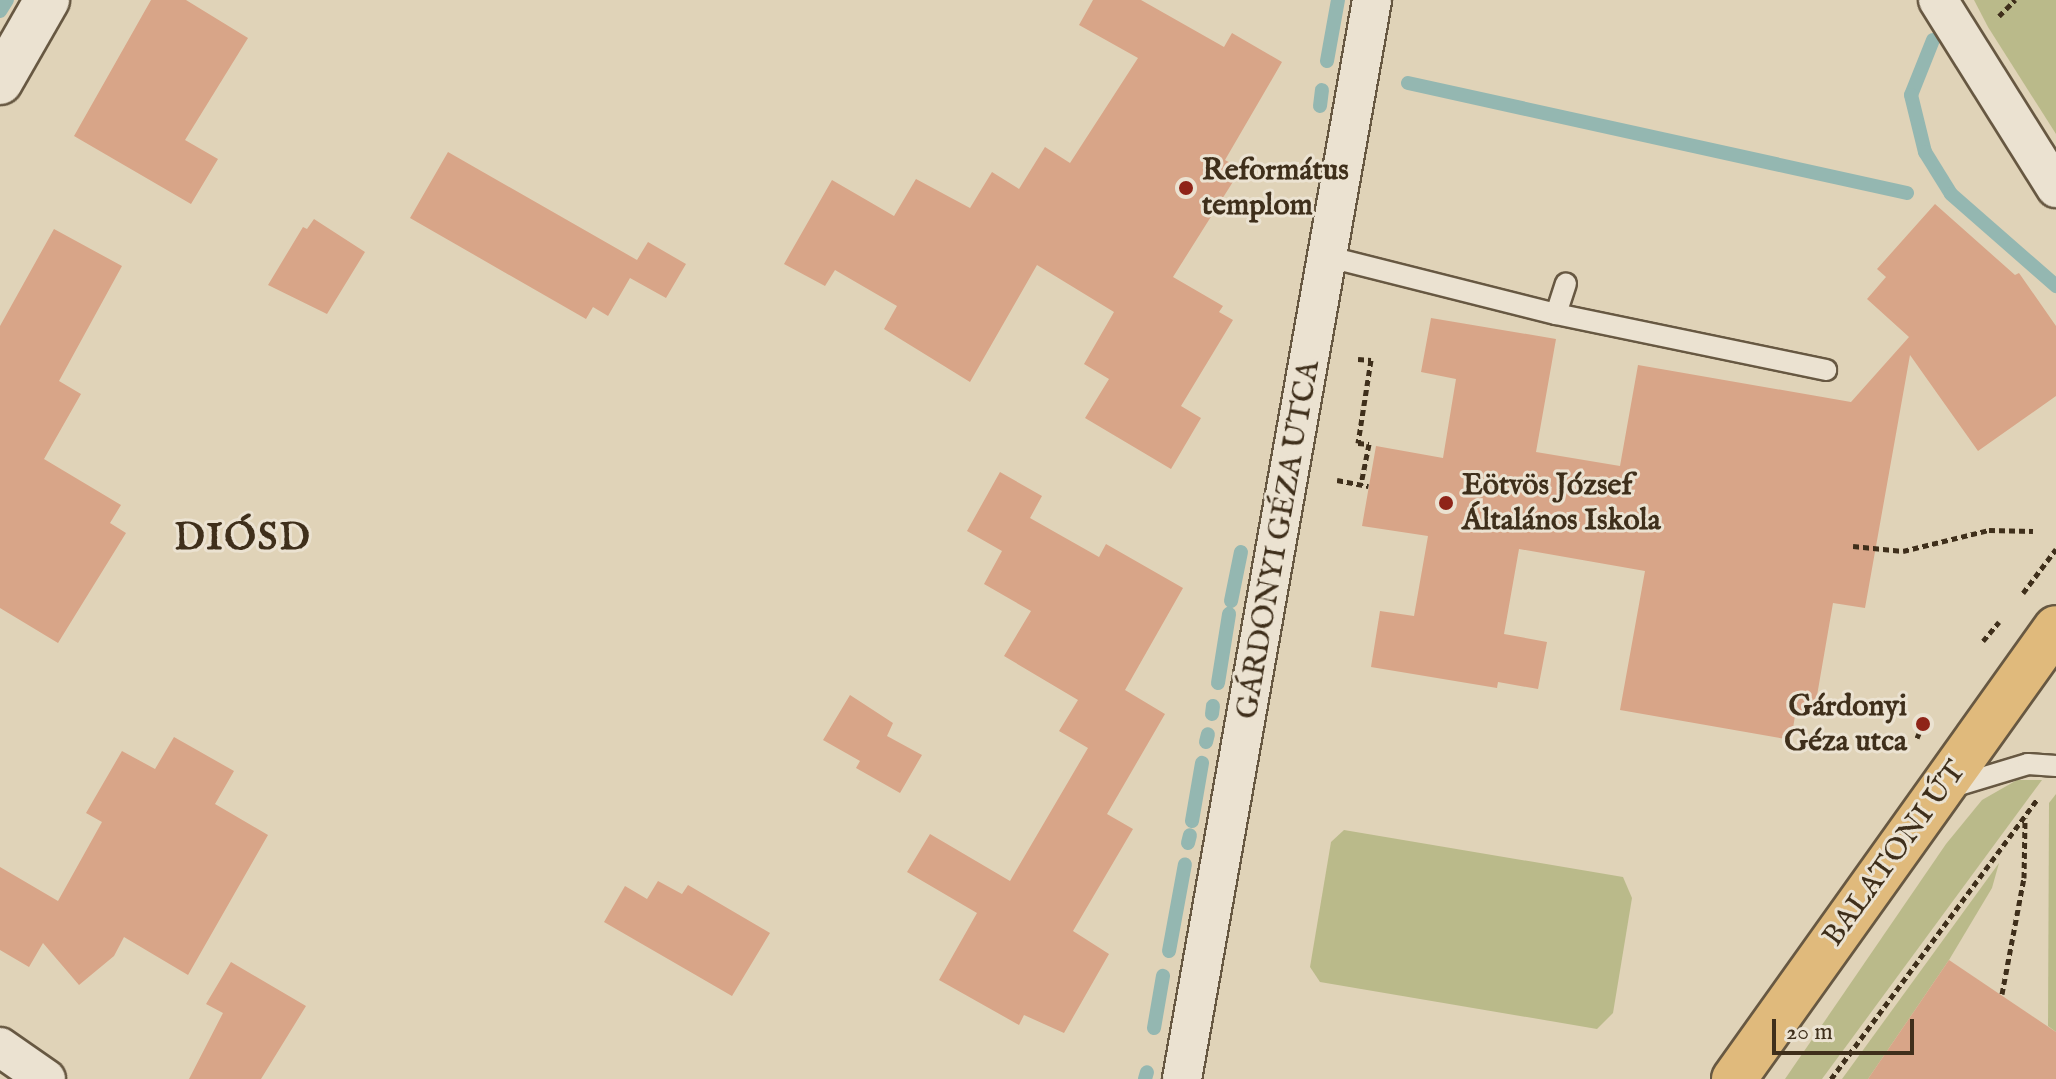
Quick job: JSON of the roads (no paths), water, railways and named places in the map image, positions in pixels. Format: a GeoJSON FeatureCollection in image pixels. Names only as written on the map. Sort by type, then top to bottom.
{"type":"FeatureCollection","features":[{"type":"Feature","properties":{"kind":"main road","name":"BALATONI ÚT"},"geometry":{"type":"LineString","coordinates":[[1734,1079],[2056,628]]}},
{"type":"Feature","properties":{"kind":"street"},"geometry":{"type":"LineString","coordinates":[[0,82],[47,0]]}},
{"type":"Feature","properties":{"kind":"street","name":"GÁRDONYI GÉZA UTCA"},"geometry":{"type":"LineString","coordinates":[[1182,1079],[1372,0]]}},
{"type":"Feature","properties":{"kind":"street"},"geometry":{"type":"LineString","coordinates":[[1938,0],[2056,188]]}},
{"type":"Feature","properties":{"kind":"street"},"geometry":{"type":"LineString","coordinates":[[0,1047],[46,1079]]}},
{"type":"Feature","properties":{"kind":"lane"},"geometry":{"type":"LineString","coordinates":[[1329,257],[1556,314],[1826,370]]}},
{"type":"Feature","properties":{"kind":"lane"},"geometry":{"type":"LineString","coordinates":[[1556,314],[1566,284]]}},
{"type":"Feature","properties":{"kind":"lane"},"geometry":{"type":"LineString","coordinates":[[1941,792],[1987,773],[2028,764],[2056,766]]}},
{"type":"Feature","properties":{"kind":"waterway"},"geometry":{"type":"LineString","coordinates":[[0,11],[7,0]]}},
{"type":"Feature","properties":{"kind":"waterway"},"geometry":{"type":"LineString","coordinates":[[1327,61],[1338,0]]}},
{"type":"Feature","properties":{"kind":"waterway"},"geometry":{"type":"LineString","coordinates":[[1933,40],[1911,95],[1925,152],[1951,194],[2056,286]]}},
{"type":"Feature","properties":{"kind":"waterway"},"geometry":{"type":"LineString","coordinates":[[1408,83],[1907,193]]}},
{"type":"Feature","properties":{"kind":"waterway"},"geometry":{"type":"LineString","coordinates":[[1320,106],[1322,90]]}},
{"type":"Feature","properties":{"kind":"waterway"},"geometry":{"type":"LineString","coordinates":[[1231,601],[1241,552]]}},
{"type":"Feature","properties":{"kind":"waterway"},"geometry":{"type":"LineString","coordinates":[[1218,683],[1229,614]]}},
{"type":"Feature","properties":{"kind":"waterway"},"geometry":{"type":"LineString","coordinates":[[1212,714],[1213,706]]}},
{"type":"Feature","properties":{"kind":"waterway"},"geometry":{"type":"LineString","coordinates":[[1206,742],[1208,734]]}},
{"type":"Feature","properties":{"kind":"waterway"},"geometry":{"type":"LineString","coordinates":[[1192,821],[1202,763]]}},
{"type":"Feature","properties":{"kind":"waterway"},"geometry":{"type":"LineString","coordinates":[[1188,843],[1190,835]]}},
{"type":"Feature","properties":{"kind":"waterway"},"geometry":{"type":"LineString","coordinates":[[1169,951],[1185,864]]}},
{"type":"Feature","properties":{"kind":"waterway"},"geometry":{"type":"LineString","coordinates":[[1154,1028],[1163,976]]}},
{"type":"Feature","properties":{"kind":"waterway"},"geometry":{"type":"LineString","coordinates":[[1145,1079],[1147,1072]]}},
{"type":"Feature","properties":{"kind":"place","name":"Református templom"},"geometry":{"type":"Point","coordinates":[1186,188]}},
{"type":"Feature","properties":{"kind":"place","name":"Eötvös József Általános Iskola"},"geometry":{"type":"Point","coordinates":[1446,503]}},
{"type":"Feature","properties":{"kind":"place","name":"Gárdonyi Géza utca"},"geometry":{"type":"Point","coordinates":[1923,724]}},
{"type":"Feature","properties":{"kind":"district","name":"DIÓSD"},"geometry":{"type":"Point","coordinates":[243,540]}}]}
